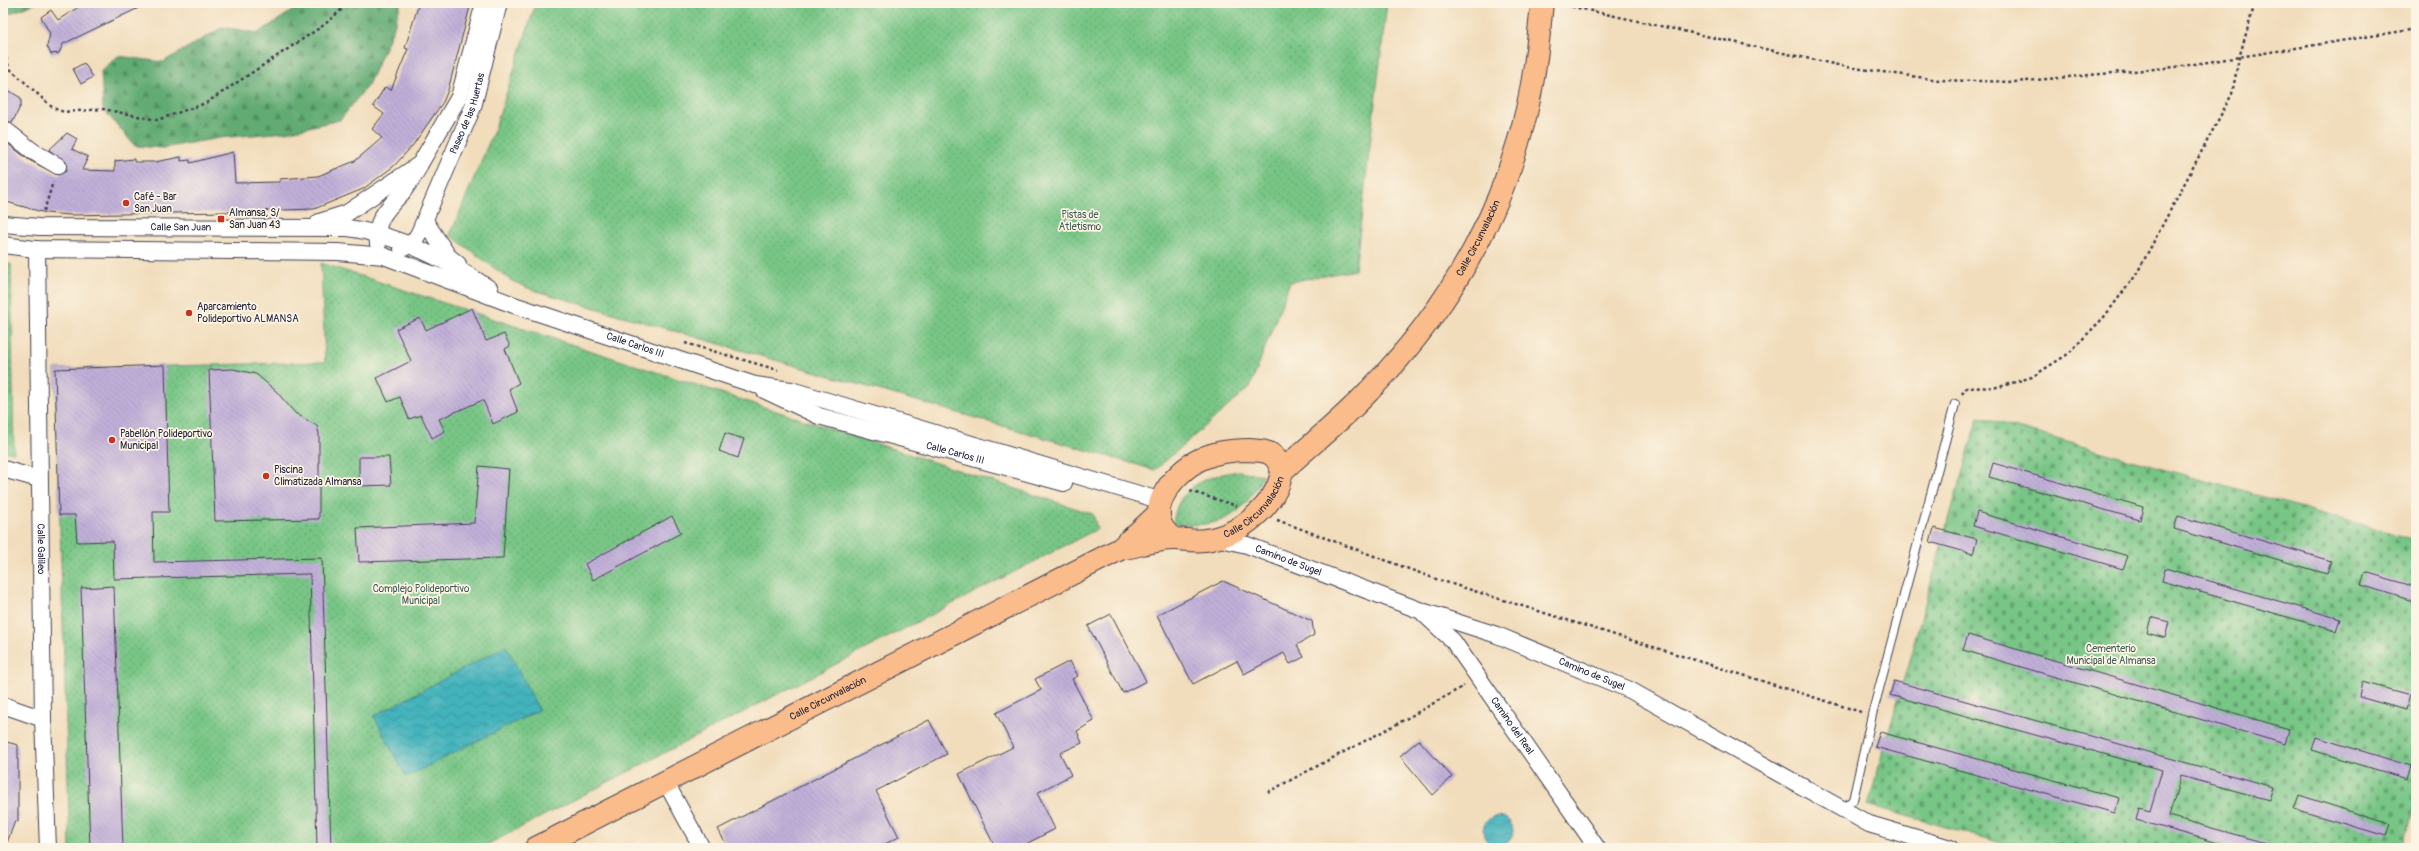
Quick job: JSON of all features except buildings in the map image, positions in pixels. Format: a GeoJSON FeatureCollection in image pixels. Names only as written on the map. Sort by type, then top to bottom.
{"type":"FeatureCollection","features":[{"type":"Feature","properties":{"kind":"main road","name":"Calle Circunvalación"},"geometry":{"type":"LineString","coordinates":[[1217,538],[1228,533],[1258,513],[1276,492],[1277,463],[1327,430],[1369,392],[1409,348],[1442,305],[1478,244],[1503,187],[1524,125],[1531,92],[1542,3]]}},
{"type":"Feature","properties":{"kind":"main road"},"geometry":{"type":"LineString","coordinates":[[1120,548],[1160,508],[1175,478],[1182,471],[1200,459],[1231,450],[1263,451],[1277,463]]}},
{"type":"Feature","properties":{"kind":"main road"},"geometry":{"type":"LineString","coordinates":[[1160,508],[1162,530],[1174,539]]}},
{"type":"Feature","properties":{"kind":"main road"},"geometry":{"type":"LineString","coordinates":[[1120,548],[1174,539],[1192,541],[1217,538]]}},
{"type":"Feature","properties":{"kind":"main road","name":"Calle Circunvalación"},"geometry":{"type":"LineString","coordinates":[[536,848],[1120,548]]}},
{"type":"Feature","properties":{"kind":"street","name":"Paseo de las Huertas"},"geometry":{"type":"LineString","coordinates":[[384,256],[378,246],[377,234],[382,214],[402,193],[459,96],[484,3]]}},
{"type":"Feature","properties":{"kind":"street","name":"Paseo de las Huertas"},"geometry":{"type":"LineString","coordinates":[[410,245],[414,241],[425,221],[473,107],[499,3]]}},
{"type":"Feature","properties":{"kind":"street"},"geometry":{"type":"LineString","coordinates":[[3,128],[34,152],[58,166]]}},
{"type":"Feature","properties":{"kind":"street","name":"Paseo de las Huertas"},"geometry":{"type":"LineString","coordinates":[[300,226],[347,213],[420,164]]}},
{"type":"Feature","properties":{"kind":"street"},"geometry":{"type":"LineString","coordinates":[[425,221],[448,256],[476,280]]}},
{"type":"Feature","properties":{"kind":"street","name":"Calle San Juan"},"geometry":{"type":"LineString","coordinates":[[3,224],[37,227],[300,226],[348,228],[392,238]]}},
{"type":"Feature","properties":{"kind":"street"},"geometry":{"type":"LineString","coordinates":[[34,249],[27,244],[25,237],[28,230],[37,227]]}},
{"type":"Feature","properties":{"kind":"street","name":"Calle Carlos III"},"geometry":{"type":"LineString","coordinates":[[392,238],[410,245],[476,280],[514,305]]}},
{"type":"Feature","properties":{"kind":"street"},"geometry":{"type":"LineString","coordinates":[[3,245],[34,249],[338,252],[384,256],[410,245]]}},
{"type":"Feature","properties":{"kind":"street","name":"Calle Galileo"},"geometry":{"type":"LineString","coordinates":[[34,249],[45,845]]}},
{"type":"Feature","properties":{"kind":"street","name":"Calle Carlos III"},"geometry":{"type":"LineString","coordinates":[[384,256],[514,305],[755,385],[791,390],[1160,508]]}},
{"type":"Feature","properties":{"kind":"street"},"geometry":{"type":"LineString","coordinates":[[3,468],[39,479]]}},
{"type":"Feature","properties":{"kind":"street","name":"Camino de Sugel"},"geometry":{"type":"LineString","coordinates":[[1217,538],[1247,545],[1419,610],[1497,636],[1630,690],[1869,824],[1950,848]]}},
{"type":"Feature","properties":{"kind":"street","name":"Camino del Real"},"geometry":{"type":"LineString","coordinates":[[1419,610],[1453,641],[1598,848]]}},
{"type":"Feature","properties":{"kind":"street"},"geometry":{"type":"LineString","coordinates":[[3,705],[43,718]]}},
{"type":"Feature","properties":{"kind":"street"},"geometry":{"type":"LineString","coordinates":[[665,781],[702,848]]}},
{"type":"Feature","properties":{"kind":"lane"},"geometry":{"type":"LineString","coordinates":[[1842,810],[1853,800],[1872,715],[1955,404]]}},
{"type":"Feature","properties":{"kind":"path"},"geometry":{"type":"LineString","coordinates":[[3,13],[6,3]]}},
{"type":"Feature","properties":{"kind":"path"},"geometry":{"type":"LineString","coordinates":[[3,46],[10,68],[53,108],[64,112],[103,109],[157,120],[206,103],[324,25],[349,3]]}},
{"type":"Feature","properties":{"kind":"path"},"geometry":{"type":"LineString","coordinates":[[1557,3],[1847,67],[1939,80],[2015,82],[2160,69],[2239,58],[2416,29]]}},
{"type":"Feature","properties":{"kind":"path"},"geometry":{"type":"LineString","coordinates":[[1955,404],[1966,388],[2000,387],[2032,377],[2068,354],[2104,317],[2136,275],[2232,94],[2239,58],[2255,3]]}},
{"type":"Feature","properties":{"kind":"path"},"geometry":{"type":"LineString","coordinates":[[37,227],[58,166]]}},
{"type":"Feature","properties":{"kind":"path"},"geometry":{"type":"LineString","coordinates":[[1268,792],[1397,724],[1479,677]]}},
{"type":"Feature","properties":{"kind":"green space"},"geometry":{"type":"Polygon","coordinates":[[[3,3],[37,3],[3,16],[3,3]]]}},
{"type":"Feature","properties":{"kind":"green space"},"geometry":{"type":"Polygon","coordinates":[[[299,3],[401,3],[393,30],[368,85],[340,120],[286,132],[219,138],[163,148],[135,146],[103,109],[101,71],[118,56],[163,62],[223,27],[258,33],[289,13],[299,3]]]}},
{"type":"Feature","properties":{"kind":"green space","name":"Pistas de Atletismo"},"geometry":{"type":"Polygon","coordinates":[[[536,3],[1387,3],[1355,270],[1290,282],[1250,387],[1155,470],[533,290],[512,281],[450,235],[495,128],[536,3]]]}},
{"type":"Feature","properties":{"kind":"green space","name":"Complejo Polideportivo Municipal"},"geometry":{"type":"Polygon","coordinates":[[[321,263],[1093,514],[1097,529],[481,848],[70,848],[55,369],[325,362],[321,263]]]}},
{"type":"Feature","properties":{"kind":"green space"},"geometry":{"type":"Polygon","coordinates":[[[3,264],[11,264],[14,453],[3,451],[3,264]]]}},
{"type":"Feature","properties":{"kind":"green space","name":"Cementerio Municipal de Almansa"},"geometry":{"type":"Polygon","coordinates":[[[1978,417],[2416,540],[2416,801],[2403,848],[2019,848],[1868,805],[1978,417]]]}},
{"type":"Feature","properties":{"kind":"green space"},"geometry":{"type":"Polygon","coordinates":[[[1239,471],[1263,475],[1247,502],[1238,511],[1227,518],[1216,522],[1189,525],[1173,524],[1180,500],[1195,485],[1215,476],[1239,471]]]}},
{"type":"Feature","properties":{"kind":"water"},"geometry":{"type":"Polygon","coordinates":[[[506,646],[539,710],[406,777],[374,716],[506,646]]]}},
{"type":"Feature","properties":{"kind":"water"},"geometry":{"type":"Polygon","coordinates":[[[1498,816],[1508,821],[1513,831],[1508,841],[1498,846],[1488,841],[1483,831],[1488,821],[1498,816]]]}},
{"type":"Feature","properties":{"kind":"place","name":"Café - Bar San Juan"},"geometry":{"type":"Point","coordinates":[126,203]}},
{"type":"Feature","properties":{"kind":"place","name":"Almansa, S/ San Juan 43"},"geometry":{"type":"Point","coordinates":[221,219]}},
{"type":"Feature","properties":{"kind":"place","name":"Aparcamiento Polideportivo ALMANSA"},"geometry":{"type":"Point","coordinates":[189,313]}},
{"type":"Feature","properties":{"kind":"place","name":"Pabellón Polideportivo Municipal"},"geometry":{"type":"Point","coordinates":[112,440]}},
{"type":"Feature","properties":{"kind":"place","name":"Piscina Climatizada Almansa"},"geometry":{"type":"Point","coordinates":[266,476]}}]}
